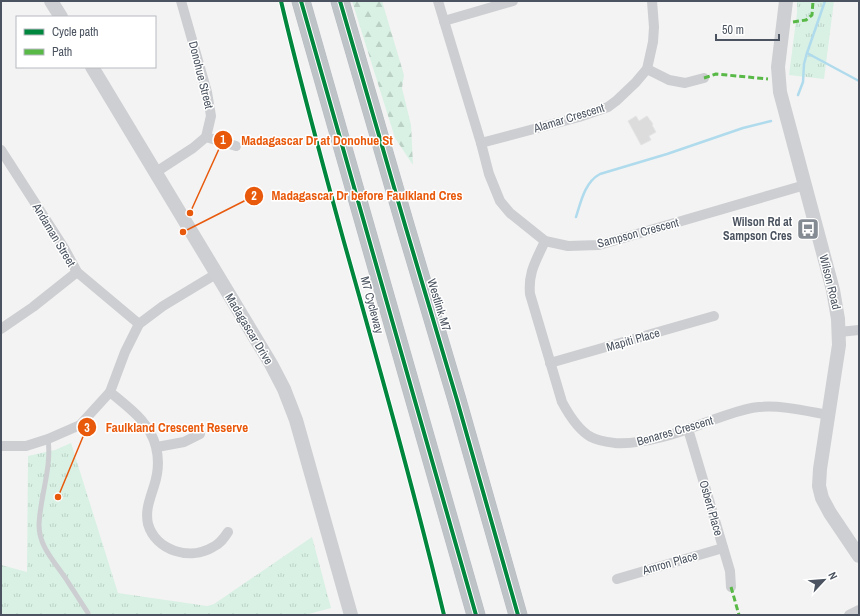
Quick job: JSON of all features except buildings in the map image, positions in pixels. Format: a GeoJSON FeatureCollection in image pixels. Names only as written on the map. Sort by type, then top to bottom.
{"type":"FeatureCollection","features":[{"type":"Feature","properties":{"kind":"highway"},"geometry":{"type":"LineString","coordinates":[[301,1],[476,615]]}},
{"type":"Feature","properties":{"kind":"highway","name":"Westlink M7"},"geometry":{"type":"LineString","coordinates":[[340,1],[457,400],[518,615]]}},
{"type":"Feature","properties":{"kind":"street"},"geometry":{"type":"LineString","coordinates":[[51,1],[60,16]]}},
{"type":"Feature","properties":{"kind":"street","name":"Donohue Street"},"geometry":{"type":"LineString","coordinates":[[181,1],[208,92],[211,116],[206,136]]}},
{"type":"Feature","properties":{"kind":"street","name":"Sampson Crescent"},"geometry":{"type":"LineString","coordinates":[[438,1],[481,142],[489,174],[500,201],[510,213],[545,241],[568,246],[599,246],[804,186]]}},
{"type":"Feature","properties":{"kind":"street"},"geometry":{"type":"LineString","coordinates":[[444,21],[513,1]]}},
{"type":"Feature","properties":{"kind":"street","name":"Alamar Crescent"},"geometry":{"type":"LineString","coordinates":[[481,142],[580,117],[608,107],[629,90],[647,69],[654,42],[652,1]]}},
{"type":"Feature","properties":{"kind":"street","name":"Wilson Road"},"geometry":{"type":"LineString","coordinates":[[786,1],[779,53],[778,78],[783,107],[832,290],[839,332],[838,360],[820,469],[819,486],[820,492],[830,513],[859,556]]}},
{"type":"Feature","properties":{"kind":"street","name":"Madagascar Drive"},"geometry":{"type":"LineString","coordinates":[[93,68],[271,364],[291,405],[351,615]]}},
{"type":"Feature","properties":{"kind":"street"},"geometry":{"type":"LineString","coordinates":[[647,69],[670,80],[685,83],[704,78]]}},
{"type":"Feature","properties":{"kind":"street"},"geometry":{"type":"LineString","coordinates":[[156,172],[193,148],[206,136],[236,146]]}},
{"type":"Feature","properties":{"kind":"street","name":"Andaman Street"},"geometry":{"type":"LineString","coordinates":[[1,150],[4,162],[64,248],[77,272],[139,324]]}},
{"type":"Feature","properties":{"kind":"street","name":"Benares Crescent"},"geometry":{"type":"LineString","coordinates":[[545,241],[531,270],[529,282],[530,294],[562,402],[570,417],[591,438],[623,444],[638,442],[743,410],[759,407],[787,408],[829,415]]}},
{"type":"Feature","properties":{"kind":"street"},"geometry":{"type":"LineString","coordinates":[[1,329],[33,307],[77,272]]}},
{"type":"Feature","properties":{"kind":"street"},"geometry":{"type":"LineString","coordinates":[[1,446],[26,446],[48,439],[80,424],[110,392],[139,324],[163,306],[216,274]]}},
{"type":"Feature","properties":{"kind":"street","name":"Mapiti Place"},"geometry":{"type":"LineString","coordinates":[[550,363],[714,316]]}},
{"type":"Feature","properties":{"kind":"street"},"geometry":{"type":"LineString","coordinates":[[839,332],[859,330]]}},
{"type":"Feature","properties":{"kind":"street"},"geometry":{"type":"LineString","coordinates":[[110,392],[142,420],[152,435],[156,447],[158,458],[156,476],[147,508],[149,526],[156,539],[170,550],[186,554],[204,551],[213,547],[220,542],[228,532]]}},
{"type":"Feature","properties":{"kind":"street","name":"Osbert Place"},"geometry":{"type":"LineString","coordinates":[[688,428],[730,571],[731,587]]}},
{"type":"Feature","properties":{"kind":"street"},"geometry":{"type":"LineString","coordinates":[[156,447],[184,442],[200,434]]}},
{"type":"Feature","properties":{"kind":"street","name":"Amron Place"},"geometry":{"type":"LineString","coordinates":[[617,579],[723,548]]}},
{"type":"Feature","properties":{"kind":"street"},"geometry":{"type":"LineString","coordinates":[[849,615],[859,610]]}},
{"type":"Feature","properties":{"kind":"lane"},"geometry":{"type":"LineString","coordinates":[[48,439],[48,463],[39,525],[41,539],[47,553],[69,584],[88,615]]}},
{"type":"Feature","properties":{"kind":"green space"},"geometry":{"type":"Polygon","coordinates":[[[352,1],[382,1],[404,75],[402,88],[411,125],[413,165],[395,138],[352,1]]]}},
{"type":"Feature","properties":{"kind":"green space"},"geometry":{"type":"Polygon","coordinates":[[[797,1],[834,1],[824,79],[789,75],[797,13],[797,1]]]}},
{"type":"Feature","properties":{"kind":"green space"},"geometry":{"type":"Polygon","coordinates":[[[71,443],[118,593],[207,606],[214,604],[312,537],[331,608],[305,615],[1,615],[1,565],[27,572],[28,456],[55,450],[71,443]]]}},
{"type":"Feature","properties":{"kind":"waterway"},"geometry":{"type":"LineString","coordinates":[[798,95],[803,82],[804,64],[807,53],[825,1]]}},
{"type":"Feature","properties":{"kind":"waterway"},"geometry":{"type":"LineString","coordinates":[[807,53],[859,81]]}},
{"type":"Feature","properties":{"kind":"waterway"},"geometry":{"type":"LineString","coordinates":[[576,217],[587,187],[595,177],[600,174],[667,154],[743,128],[771,121]]}},
{"type":"Feature","properties":{"kind":"marked path"},"geometry":{"type":"LineString","coordinates":[[793,22],[806,20],[812,15],[813,1]]}},
{"type":"Feature","properties":{"kind":"marked path"},"geometry":{"type":"LineString","coordinates":[[704,78],[716,74],[768,79]]}},
{"type":"Feature","properties":{"kind":"marked path"},"geometry":{"type":"LineString","coordinates":[[731,587],[739,615]]}},
{"type":"Feature","properties":{"kind":"cycle path","name":"M7 Cycleway"},"geometry":{"type":"LineString","coordinates":[[281,1],[311,122],[396,428],[444,615]]}},
{"type":"Feature","properties":{"kind":"cycle path","name":"M7 Cycleway"},"geometry":{"type":"LineString","coordinates":[[301,1],[476,615]]}},
{"type":"Feature","properties":{"kind":"cycle path"},"geometry":{"type":"LineString","coordinates":[[340,1],[457,400],[518,615]]}},
{"type":"Feature","properties":{"kind":"place","name":"Madagascar Dr at Donohue St"},"geometry":{"type":"Point","coordinates":[190,213]}},
{"type":"Feature","properties":{"kind":"place","name":"Wilson Rd at Sampson Cres"},"geometry":{"type":"Point","coordinates":[808,229]}},
{"type":"Feature","properties":{"kind":"place","name":"Madagascar Dr before Faulkland Cres"},"geometry":{"type":"Point","coordinates":[183,232]}},
{"type":"Feature","properties":{"kind":"place","name":"Faulkland Crescent Reserve"},"geometry":{"type":"Point","coordinates":[58,497]}}]}
